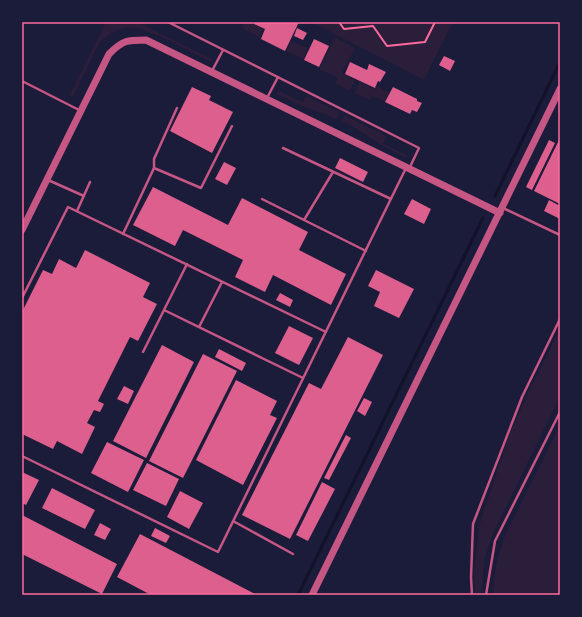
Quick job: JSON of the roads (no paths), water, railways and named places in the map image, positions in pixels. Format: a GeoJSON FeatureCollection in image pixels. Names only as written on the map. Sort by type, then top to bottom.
{"type":"FeatureCollection","features":[{"type":"Feature","properties":{"kind":"street"},"geometry":{"type":"LineString","coordinates":[[22,230],[109,54],[118,44],[130,40],[146,40],[407,169],[501,211]]}},
{"type":"Feature","properties":{"kind":"street"},"geometry":{"type":"LineString","coordinates":[[312,595],[560,89]]}},
{"type":"Feature","properties":{"kind":"lane"},"geometry":{"type":"LineString","coordinates":[[22,456],[218,552],[391,199],[419,148],[168,22]]}},
{"type":"Feature","properties":{"kind":"lane"},"geometry":{"type":"LineString","coordinates":[[211,72],[223,50]]}},
{"type":"Feature","properties":{"kind":"lane"},"geometry":{"type":"LineString","coordinates":[[267,100],[278,77]]}},
{"type":"Feature","properties":{"kind":"lane"},"geometry":{"type":"LineString","coordinates":[[22,81],[81,111]]}},
{"type":"Feature","properties":{"kind":"lane"},"geometry":{"type":"LineString","coordinates":[[123,234],[154,168],[154,158],[178,108]]}},
{"type":"Feature","properties":{"kind":"lane"},"geometry":{"type":"LineString","coordinates":[[154,168],[202,188],[232,126]]}},
{"type":"Feature","properties":{"kind":"lane"},"geometry":{"type":"LineString","coordinates":[[283,148],[391,199]]}},
{"type":"Feature","properties":{"kind":"lane"},"geometry":{"type":"LineString","coordinates":[[304,220],[332,172]]}},
{"type":"Feature","properties":{"kind":"lane"},"geometry":{"type":"LineString","coordinates":[[47,180],[84,196]]}},
{"type":"Feature","properties":{"kind":"lane"},"geometry":{"type":"LineString","coordinates":[[77,211],[90,182]]}},
{"type":"Feature","properties":{"kind":"lane"},"geometry":{"type":"LineString","coordinates":[[262,199],[366,251]]}},
{"type":"Feature","properties":{"kind":"lane"},"geometry":{"type":"LineString","coordinates":[[22,298],[68,207],[326,332]]}},
{"type":"Feature","properties":{"kind":"lane"},"geometry":{"type":"LineString","coordinates":[[501,211],[560,235]]}},
{"type":"Feature","properties":{"kind":"lane"},"geometry":{"type":"LineString","coordinates":[[143,352],[187,264]]}},
{"type":"Feature","properties":{"kind":"lane"},"geometry":{"type":"LineString","coordinates":[[199,327],[222,282]]}},
{"type":"Feature","properties":{"kind":"lane"},"geometry":{"type":"LineString","coordinates":[[164,310],[304,378]]}},
{"type":"Feature","properties":{"kind":"lane"},"geometry":{"type":"LineString","coordinates":[[472,595],[471,577],[473,524],[522,397],[560,318]]}},
{"type":"Feature","properties":{"kind":"lane"},"geometry":{"type":"LineString","coordinates":[[486,595],[496,541],[560,412]]}},
{"type":"Feature","properties":{"kind":"lane"},"geometry":{"type":"LineString","coordinates":[[233,521],[293,554]]}},
{"type":"Feature","properties":{"kind":"waterway"},"geometry":{"type":"LineString","coordinates":[[495,196],[560,62]]}},
{"type":"Feature","properties":{"kind":"waterway"},"geometry":{"type":"LineString","coordinates":[[298,595],[483,218]]}}]}
